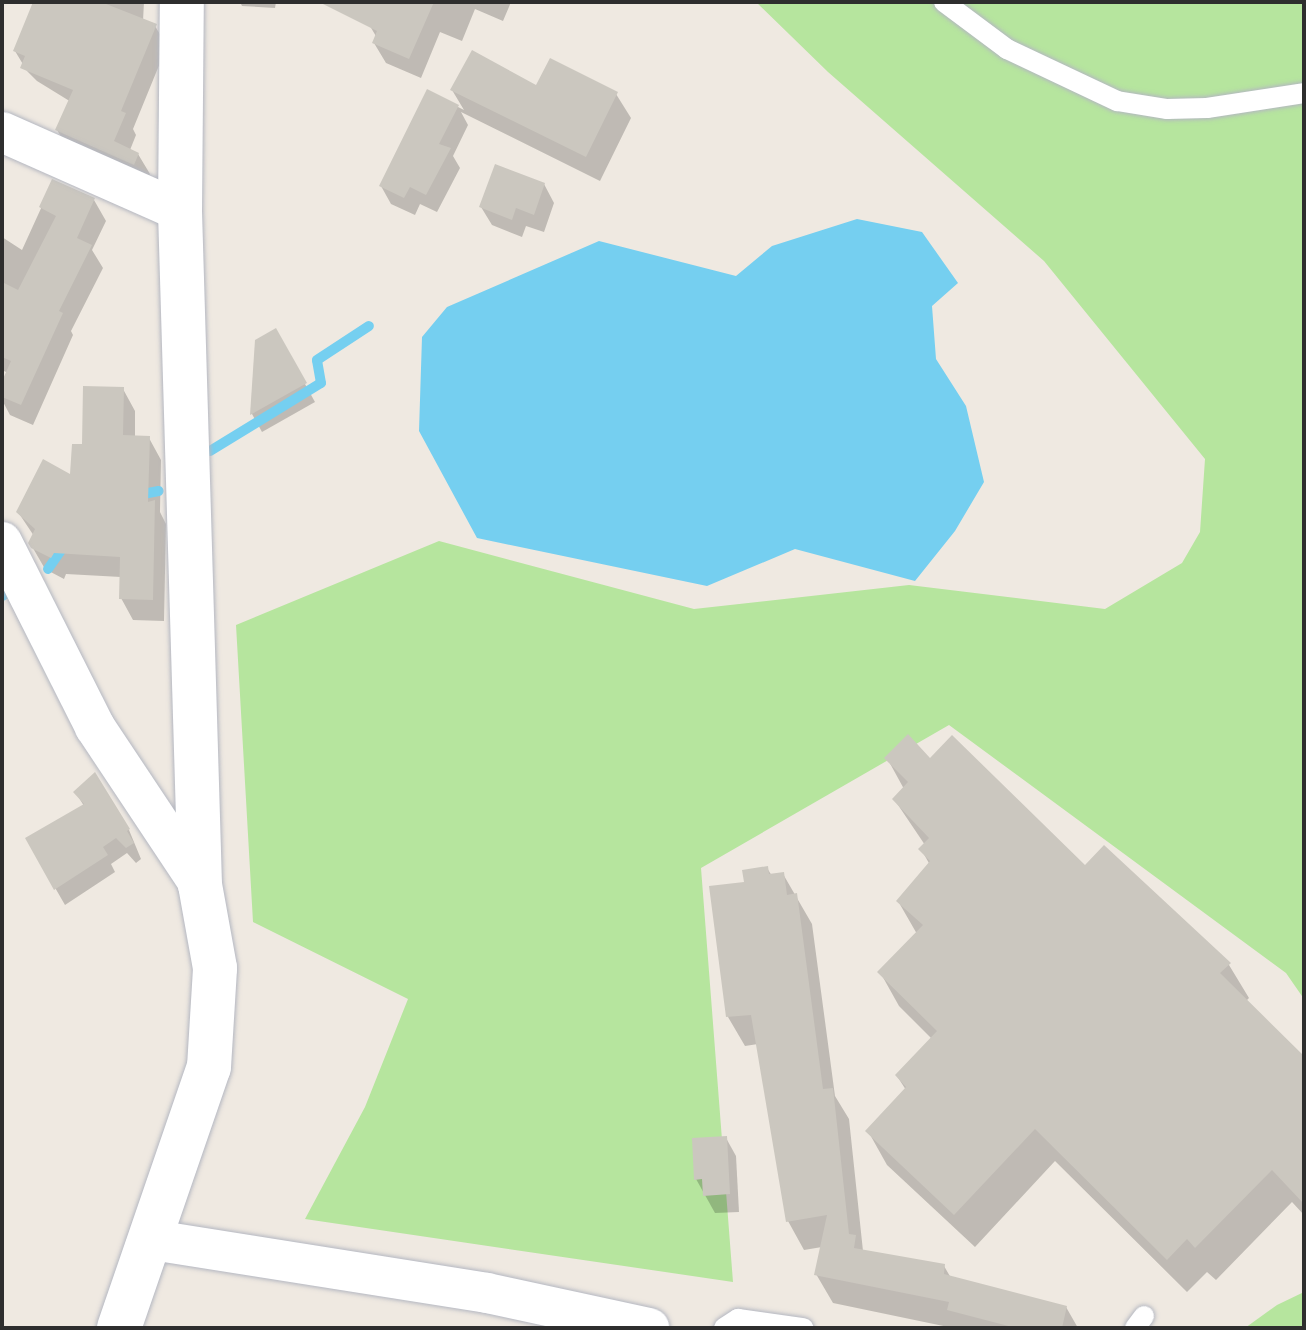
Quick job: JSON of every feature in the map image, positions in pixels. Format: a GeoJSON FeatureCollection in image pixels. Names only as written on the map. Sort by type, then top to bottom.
{"type":"FeatureCollection","features":[{"type":"Feature","properties":{"kind":"street"},"geometry":{"type":"LineString","coordinates":[[119,1328],[153,1240],[209,1067],[215,968],[200,885],[180,211],[182,2]]}},
{"type":"Feature","properties":{"kind":"street"},"geometry":{"type":"LineString","coordinates":[[2,132],[180,211]]}},
{"type":"Feature","properties":{"kind":"street"},"geometry":{"type":"LineString","coordinates":[[2,542],[95,727],[200,885]]}},
{"type":"Feature","properties":{"kind":"street"},"geometry":{"type":"LineString","coordinates":[[153,1240],[487,1293],[649,1328]]}},
{"type":"Feature","properties":{"kind":"lane"},"geometry":{"type":"LineString","coordinates":[[944,2],[1007,49],[1117,101],[1167,109],[1207,108],[1304,93]]}},
{"type":"Feature","properties":{"kind":"lane"},"geometry":{"type":"LineString","coordinates":[[724,1328],[738,1319],[803,1328]]}},
{"type":"Feature","properties":{"kind":"green space"},"geometry":{"type":"Polygon","coordinates":[[[756,2],[1304,2],[1304,999],[1286,973],[949,725],[701,868],[733,1282],[305,1219],[365,1107],[408,999],[253,922],[236,625],[439,541],[694,609],[909,585],[1105,609],[1182,563],[1200,532],[1205,459],[1044,261],[828,72],[756,2]]]}},
{"type":"Feature","properties":{"kind":"green space"},"geometry":{"type":"Polygon","coordinates":[[[1304,1292],[1304,1328],[1245,1328],[1277,1305],[1304,1292]]]}},
{"type":"Feature","properties":{"kind":"water"},"geometry":{"type":"Polygon","coordinates":[[[857,219],[922,232],[958,283],[932,306],[936,359],[966,406],[984,482],[955,531],[915,581],[795,549],[707,586],[477,538],[419,431],[422,337],[447,307],[599,241],[736,276],[772,246],[857,219]]]}},
{"type":"Feature","properties":{"kind":"building"},"geometry":{"type":"Polygon","coordinates":[[[33,2],[101,2],[157,24],[121,111],[126,113],[114,141],[139,153],[134,165],[55,130],[73,90],[20,68],[25,56],[13,51],[33,2]]]}},
{"type":"Feature","properties":{"kind":"building"},"geometry":{"type":"Polygon","coordinates":[[[319,2],[434,2],[409,59],[372,43],[377,31],[319,2]]]}},
{"type":"Feature","properties":{"kind":"building"},"geometry":{"type":"Polygon","coordinates":[[[472,50],[536,85],[550,58],[618,92],[586,157],[450,90],[472,50]]]}},
{"type":"Feature","properties":{"kind":"building"},"geometry":{"type":"Polygon","coordinates":[[[427,89],[459,105],[439,144],[451,148],[426,195],[410,187],[404,198],[379,186],[427,89]]]}},
{"type":"Feature","properties":{"kind":"building"},"geometry":{"type":"Polygon","coordinates":[[[495,164],[545,183],[534,215],[516,208],[512,220],[479,207],[495,164]]]}},
{"type":"Feature","properties":{"kind":"building"},"geometry":{"type":"Polygon","coordinates":[[[52,179],[95,198],[77,238],[92,245],[59,311],[63,313],[21,405],[2,397],[2,381],[11,361],[2,357],[2,282],[18,290],[56,216],[39,207],[52,179]]]}},
{"type":"Feature","properties":{"kind":"building"},"geometry":{"type":"Polygon","coordinates":[[[276,328],[307,383],[250,415],[255,340],[276,328]]]}},
{"type":"Feature","properties":{"kind":"building"},"geometry":{"type":"Polygon","coordinates":[[[83,386],[124,387],[123,435],[150,436],[148,502],[155,500],[153,600],[119,599],[120,557],[54,553],[51,558],[31,548],[28,543],[35,529],[16,512],[43,459],[70,474],[72,444],[82,444],[83,386]]]}},
{"type":"Feature","properties":{"kind":"building"},"geometry":{"type":"Polygon","coordinates":[[[908,734],[930,758],[952,735],[1085,865],[1104,845],[1231,963],[1220,973],[1304,1056],[1304,1204],[1272,1170],[1195,1248],[1187,1239],[1167,1260],[1035,1129],[954,1215],[865,1131],[906,1087],[895,1075],[937,1031],[877,972],[923,925],[896,901],[930,861],[918,849],[929,838],[892,799],[908,782],[884,758],[908,734]]]}},
{"type":"Feature","properties":{"kind":"building"},"geometry":{"type":"Polygon","coordinates":[[[95,772],[130,829],[127,831],[134,843],[126,848],[116,838],[103,847],[108,855],[54,890],[25,838],[84,804],[73,792],[95,772]]]}},
{"type":"Feature","properties":{"kind":"building"},"geometry":{"type":"Polygon","coordinates":[[[768,866],[769,874],[784,872],[787,895],[797,893],[823,1089],[833,1088],[849,1234],[856,1235],[854,1248],[945,1264],[944,1274],[1067,1306],[1062,1328],[1016,1328],[947,1310],[949,1302],[814,1275],[827,1215],[786,1222],[751,1015],[726,1017],[709,886],[744,882],[742,870],[768,866]]]}},
{"type":"Feature","properties":{"kind":"building"},"geometry":{"type":"Polygon","coordinates":[[[727,1136],[730,1194],[703,1196],[702,1179],[694,1180],[692,1138],[727,1136]]]}},
{"type":"Feature","properties":{"kind":"waterway"},"geometry":{"type":"LineString","coordinates":[[210,451],[321,383],[317,360],[369,326]]}},
{"type":"Feature","properties":{"kind":"waterway"},"geometry":{"type":"LineString","coordinates":[[138,495],[159,491]]}},
{"type":"Feature","properties":{"kind":"waterway"},"geometry":{"type":"LineString","coordinates":[[48,569],[67,542]]}}]}
